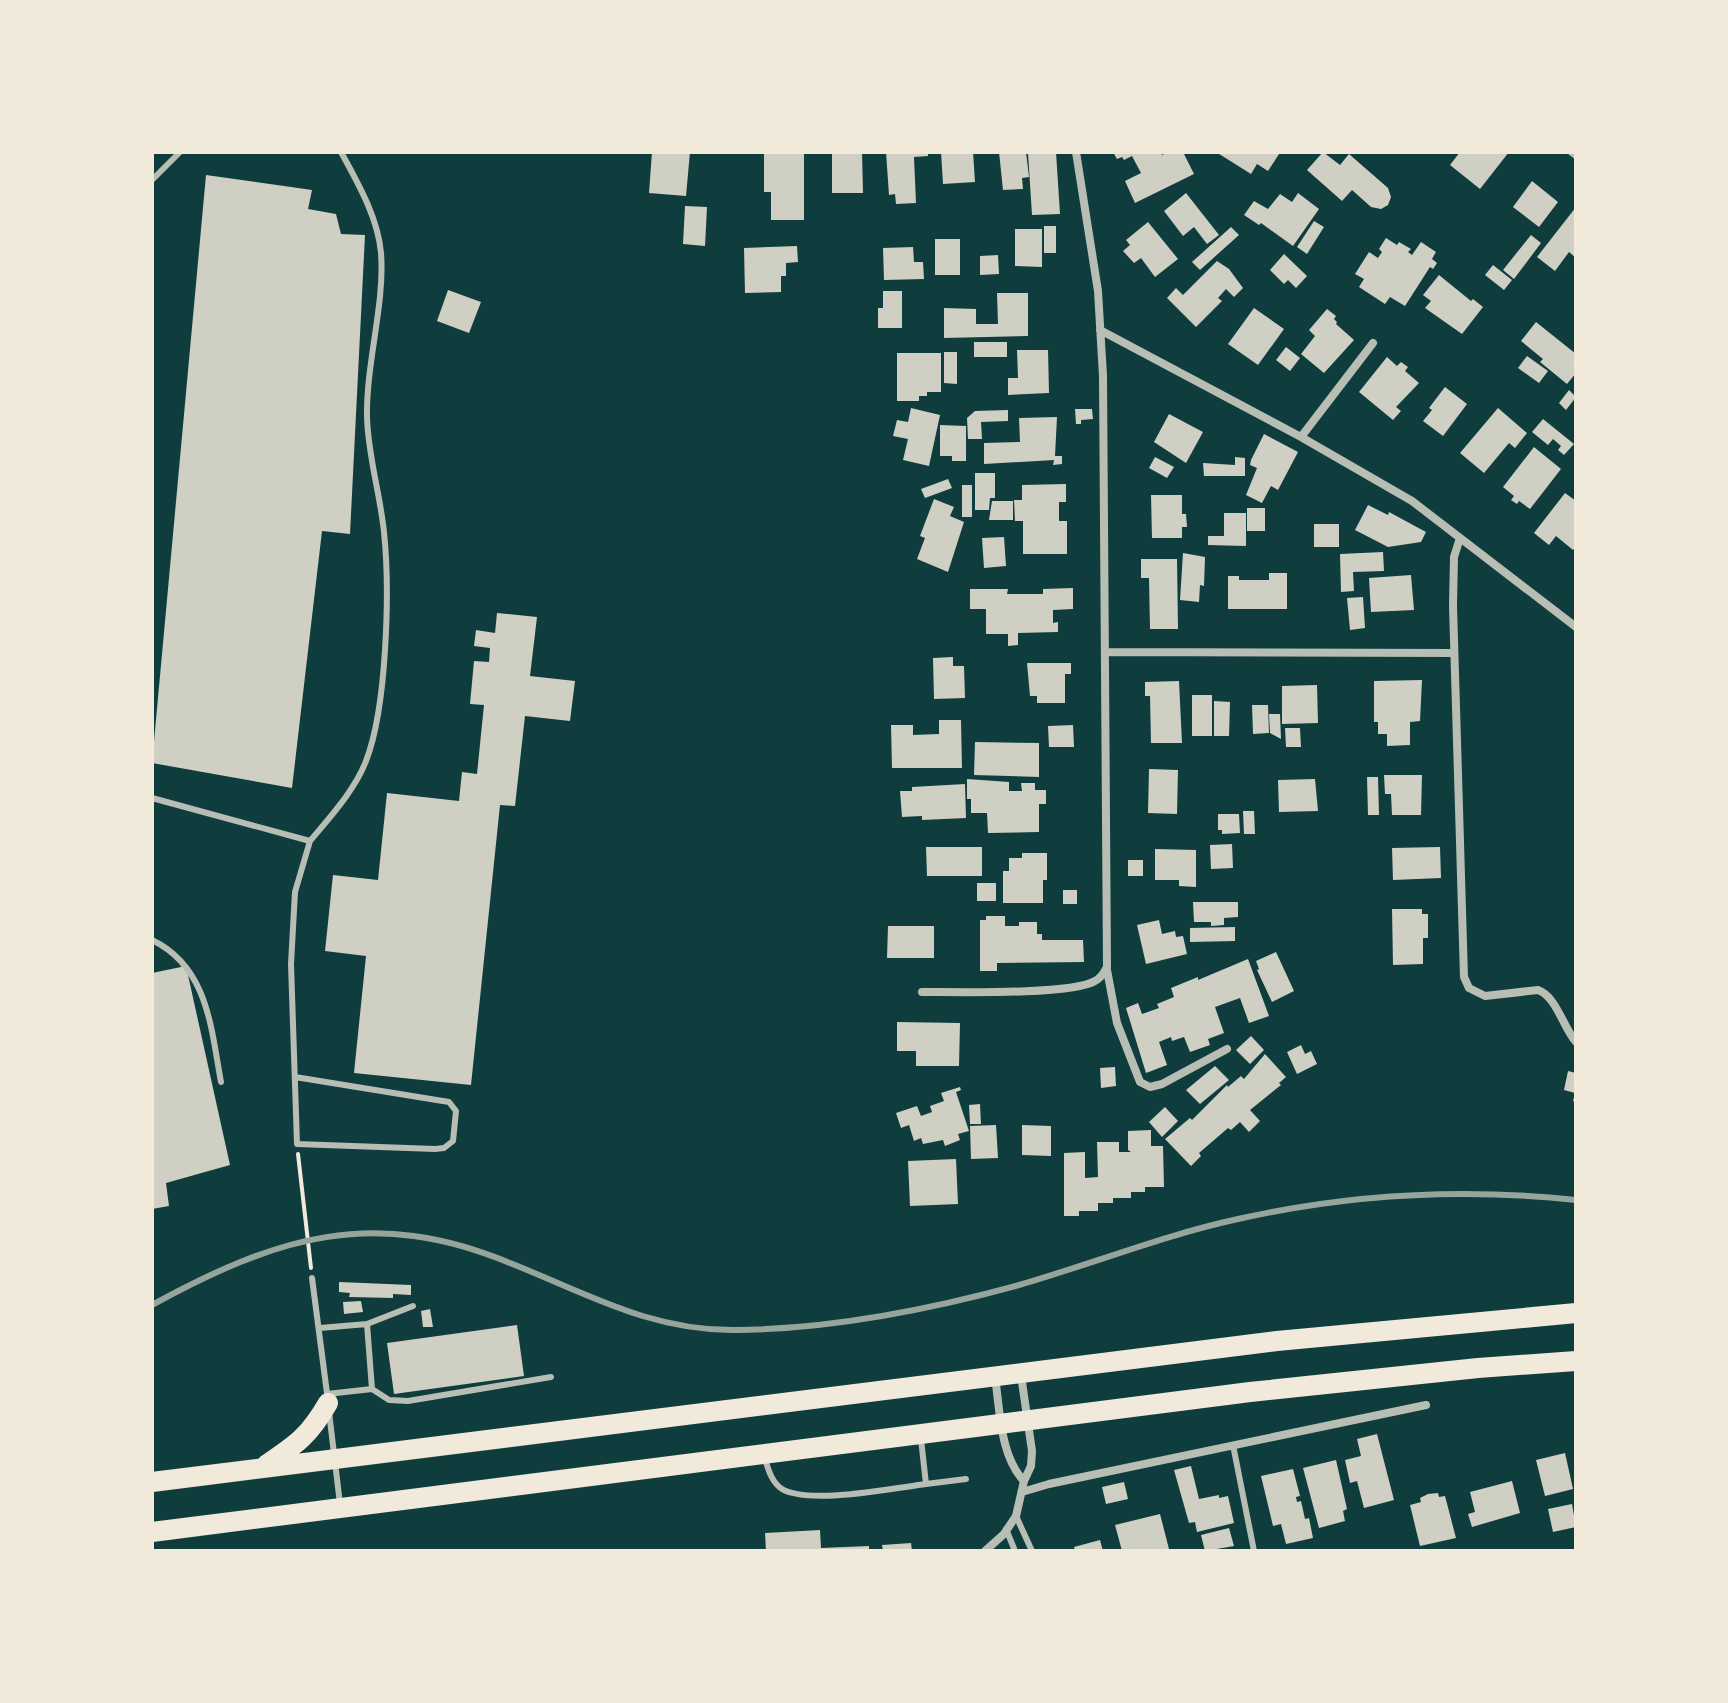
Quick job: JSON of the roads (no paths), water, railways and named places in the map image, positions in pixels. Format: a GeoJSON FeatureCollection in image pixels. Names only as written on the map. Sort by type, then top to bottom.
{"type":"FeatureCollection","features":[{"type":"Feature","properties":{"kind":"main road"},"geometry":{"type":"LineString","coordinates":[[152,1482],[1277,1341],[1576,1313]]}},
{"type":"Feature","properties":{"kind":"main road"},"geometry":{"type":"LineString","coordinates":[[152,1532],[1250,1392],[1576,1361]]}},
{"type":"Feature","properties":{"kind":"main road"},"geometry":{"type":"LineString","coordinates":[[262,1467],[301,1441],[315,1425],[328,1398]]}},
{"type":"Feature","properties":{"kind":"main road"},"geometry":{"type":"LineString","coordinates":[[152,1543],[188,1527]]}},
{"type":"Feature","properties":{"kind":"street"},"geometry":{"type":"LineString","coordinates":[[1076,152],[1098,291],[1100,330],[1106,652],[1107,967],[1117,1023],[1140,1082],[1150,1087],[1162,1084],[1227,1049]]}},
{"type":"Feature","properties":{"kind":"street"},"geometry":{"type":"LineString","coordinates":[[1100,330],[1301,437],[1412,501],[1576,627]]}},
{"type":"Feature","properties":{"kind":"street"},"geometry":{"type":"LineString","coordinates":[[1301,437],[1373,343]]}},
{"type":"Feature","properties":{"kind":"street"},"geometry":{"type":"LineString","coordinates":[[1460,538],[1454,557],[1454,653],[1464,977],[1469,988],[1485,996],[1544,991],[1576,1042]]}},
{"type":"Feature","properties":{"kind":"street"},"geometry":{"type":"LineString","coordinates":[[1106,652],[1454,653]]}},
{"type":"Feature","properties":{"kind":"street"},"geometry":{"type":"LineString","coordinates":[[922,992],[1071,987],[1094,982],[1107,967]]}},
{"type":"Feature","properties":{"kind":"street"},"geometry":{"type":"LineString","coordinates":[[985,1551],[1016,1516],[1032,1454],[1021,1375]]}},
{"type":"Feature","properties":{"kind":"street"},"geometry":{"type":"LineString","coordinates":[[995,1377],[1008,1455],[1024,1481]]}},
{"type":"Feature","properties":{"kind":"street"},"geometry":{"type":"LineString","coordinates":[[1022,1492],[1426,1405]]}},
{"type":"Feature","properties":{"kind":"lane"},"geometry":{"type":"LineString","coordinates":[[152,180],[180,152]]}},
{"type":"Feature","properties":{"kind":"lane"},"geometry":{"type":"LineString","coordinates":[[295,1077],[443,1099],[454,1105],[456,1111],[453,1141],[444,1148],[297,1144],[291,964],[295,892],[310,841],[329,819],[365,764],[376,729],[384,653],[384,531],[367,419],[367,380],[380,292],[381,254],[376,225],[341,152]]}},
{"type":"Feature","properties":{"kind":"lane"},"geometry":{"type":"LineString","coordinates":[[152,798],[310,841]]}},
{"type":"Feature","properties":{"kind":"lane"},"geometry":{"type":"LineString","coordinates":[[152,940],[169,948],[193,974],[209,1017],[221,1082]]}},
{"type":"Feature","properties":{"kind":"lane"},"geometry":{"type":"LineString","coordinates":[[312,1278],[341,1510]]}},
{"type":"Feature","properties":{"kind":"lane"},"geometry":{"type":"LineString","coordinates":[[320,1328],[367,1324],[413,1306]]}},
{"type":"Feature","properties":{"kind":"lane"},"geometry":{"type":"LineString","coordinates":[[367,1324],[372,1389]]}},
{"type":"Feature","properties":{"kind":"lane"},"geometry":{"type":"LineString","coordinates":[[328,1398],[372,1389],[389,1400],[408,1401],[551,1377]]}},
{"type":"Feature","properties":{"kind":"lane"},"geometry":{"type":"LineString","coordinates":[[921,1436],[926,1484]]}},
{"type":"Feature","properties":{"kind":"lane"},"geometry":{"type":"LineString","coordinates":[[1233,1445],[1254,1551]]}},
{"type":"Feature","properties":{"kind":"lane"},"geometry":{"type":"LineString","coordinates":[[764,1456],[775,1483],[787,1491],[801,1494],[844,1495],[966,1479]]}},
{"type":"Feature","properties":{"kind":"lane"},"geometry":{"type":"LineString","coordinates":[[1016,1516],[1032,1551]]}},
{"type":"Feature","properties":{"kind":"lane"},"geometry":{"type":"LineString","coordinates":[[1006,1529],[1015,1551]]}},
{"type":"Feature","properties":{"kind":"railway"},"geometry":{"type":"LineString","coordinates":[[152,1305],[197,1281],[284,1247],[326,1237],[369,1233],[414,1236],[460,1246],[619,1308],[675,1324],[704,1329],[770,1329],[842,1322],[949,1302],[1019,1285],[1210,1226],[1322,1204],[1449,1194],[1576,1200]]}}]}
